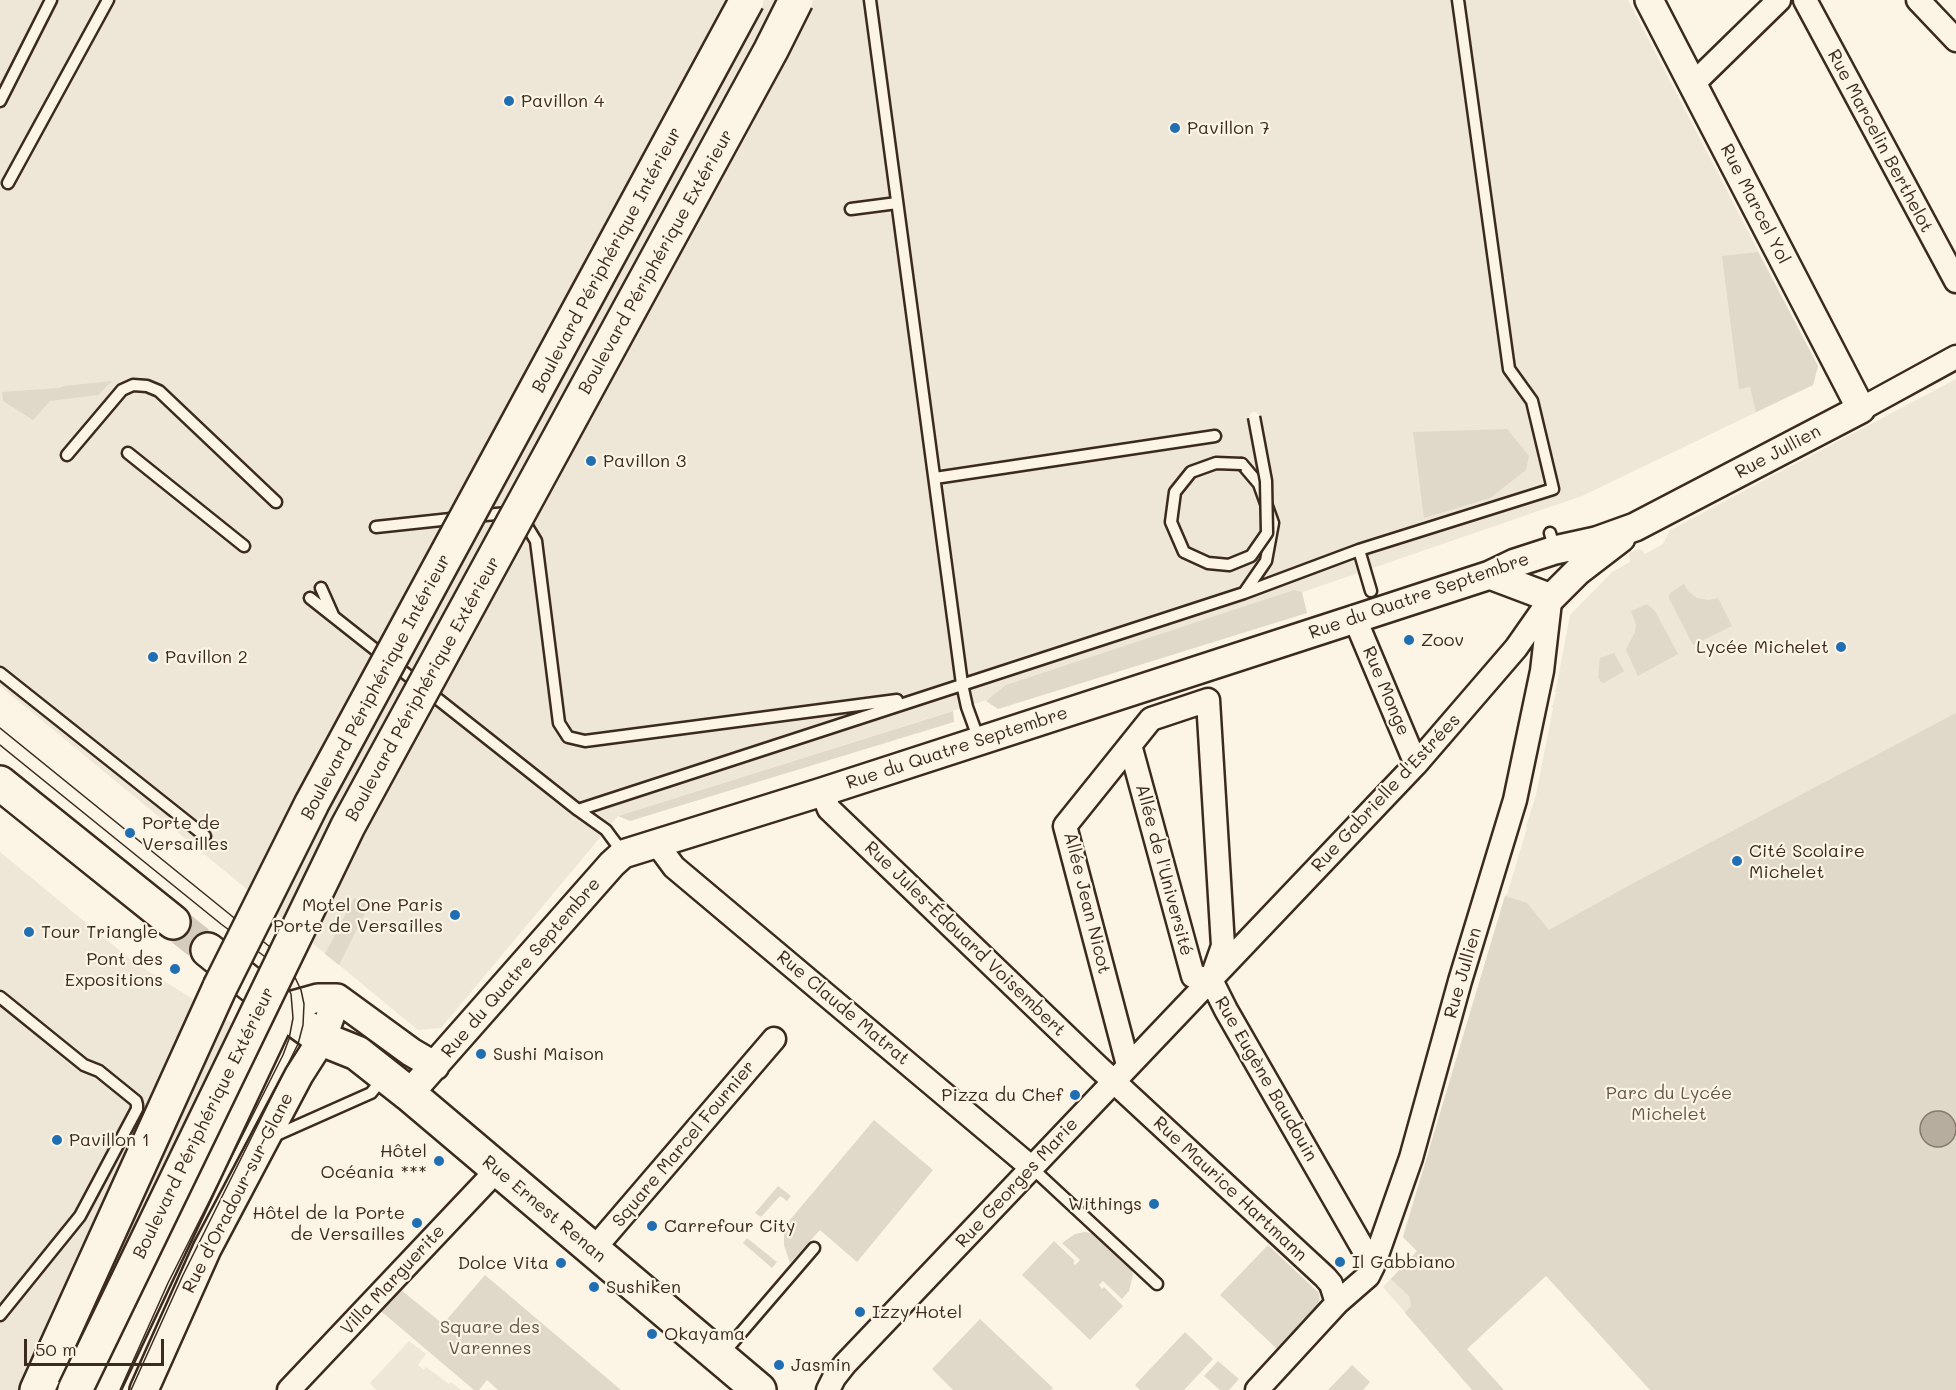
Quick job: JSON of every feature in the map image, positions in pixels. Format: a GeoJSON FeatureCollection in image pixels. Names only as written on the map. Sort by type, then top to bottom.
{"type":"FeatureCollection","features":[{"type":"Feature","properties":{"kind":"main road","name":"Boulevard Périphérique Intérieur"},"geometry":{"type":"LineString","coordinates":[[36,1390],[220,987],[312,803],[747,0]]}},
{"type":"Feature","properties":{"kind":"main road","name":"Boulevard Périphérique Extérieur"},"geometry":{"type":"LineString","coordinates":[[75,1390],[348,826],[771,50],[796,0]]}},
{"type":"Feature","properties":{"kind":"main road"},"geometry":{"type":"LineString","coordinates":[[0,783],[174,922]]}},
{"type":"Feature","properties":{"kind":"main road","name":"Rue Ernest Renan"},"geometry":{"type":"LineString","coordinates":[[208,950],[322,1039],[357,1053],[398,1085],[759,1390]]}},
{"type":"Feature","properties":{"kind":"street","name":"Rue Marcel Yol"},"geometry":{"type":"LineString","coordinates":[[1649,0],[1861,409]]}},
{"type":"Feature","properties":{"kind":"street"},"geometry":{"type":"LineString","coordinates":[[1693,84],[1779,0]]}},
{"type":"Feature","properties":{"kind":"street","name":"Rue Marcelin Berthelot"},"geometry":{"type":"LineString","coordinates":[[1805,0],[1956,281]]}},
{"type":"Feature","properties":{"kind":"street"},"geometry":{"type":"LineString","coordinates":[[1918,0],[1956,40]]}},
{"type":"Feature","properties":{"kind":"street","name":"Rue Jullien"},"geometry":{"type":"LineString","coordinates":[[1596,541],[1635,527],[1956,357]]}},
{"type":"Feature","properties":{"kind":"street"},"geometry":{"type":"LineString","coordinates":[[1551,598],[1578,571],[1635,527]]}},
{"type":"Feature","properties":{"kind":"street","name":"Rue du Quatre Septembre"},"geometry":{"type":"LineString","coordinates":[[398,1085],[435,1066],[623,854],[822,792],[1490,575],[1553,541],[1596,541]]}},
{"type":"Feature","properties":{"kind":"street"},"geometry":{"type":"LineString","coordinates":[[1551,598],[1558,569],[1596,541]]}},
{"type":"Feature","properties":{"kind":"street"},"geometry":{"type":"LineString","coordinates":[[1515,563],[1533,567],[1544,580],[1551,598]]}},
{"type":"Feature","properties":{"kind":"street"},"geometry":{"type":"LineString","coordinates":[[1490,575],[1551,598]]}},
{"type":"Feature","properties":{"kind":"street","name":"Rue Jullien"},"geometry":{"type":"LineString","coordinates":[[1371,1271],[1412,1158],[1460,981],[1515,801],[1543,665],[1551,598]]}},
{"type":"Feature","properties":{"kind":"street","name":"Rue Gabrielle d'Estrées"},"geometry":{"type":"LineString","coordinates":[[1211,980],[1416,764],[1515,648],[1551,598]]}},
{"type":"Feature","properties":{"kind":"street","name":"Rue Monge"},"geometry":{"type":"LineString","coordinates":[[1355,619],[1416,764]]}},
{"type":"Feature","properties":{"kind":"street"},"geometry":{"type":"LineString","coordinates":[[1515,648],[1534,650],[1543,665]]}},
{"type":"Feature","properties":{"kind":"street","name":"Rue Eugène Baudouin"},"geometry":{"type":"LineString","coordinates":[[1208,700],[1223,946],[1211,980],[1371,1271]]}},
{"type":"Feature","properties":{"kind":"street","name":"Allée Jean Nicot"},"geometry":{"type":"LineString","coordinates":[[1121,1073],[1065,826],[1151,719],[1208,700]]}},
{"type":"Feature","properties":{"kind":"street","name":"Allée de l'Université"},"geometry":{"type":"LineString","coordinates":[[1130,745],[1193,976],[1211,980]]}},
{"type":"Feature","properties":{"kind":"street","name":"Rue Jules-Édouard Voisembert"},"geometry":{"type":"LineString","coordinates":[[822,792],[829,809],[1121,1073]]}},
{"type":"Feature","properties":{"kind":"street","name":"Rue Claude Matrat"},"geometry":{"type":"LineString","coordinates":[[657,844],[674,867],[1032,1168]]}},
{"type":"Feature","properties":{"kind":"street","name":"Rue Georges Marie"},"geometry":{"type":"LineString","coordinates":[[828,1390],[845,1364],[1211,980]]}},
{"type":"Feature","properties":{"kind":"street"},"geometry":{"type":"LineString","coordinates":[[284,1010],[292,1005],[313,999],[337,998],[411,1052],[435,1066]]}},
{"type":"Feature","properties":{"kind":"street","name":"Rue d'Oradour-sur-Glane"},"geometry":{"type":"LineString","coordinates":[[144,1390],[207,1249],[303,1066],[322,1039],[337,998]]}},
{"type":"Feature","properties":{"kind":"street","name":"Rue d'Oradour-sur-Glane"},"geometry":{"type":"LineString","coordinates":[[105,1390],[131,1330],[284,1010]]}},
{"type":"Feature","properties":{"kind":"street","name":"Square Marcel Fournier"},"geometry":{"type":"LineString","coordinates":[[594,1250],[774,1039]]}},
{"type":"Feature","properties":{"kind":"street","name":"Rue Maurice Hartmann"},"geometry":{"type":"LineString","coordinates":[[1121,1073],[1331,1284],[1337,1303]]}},
{"type":"Feature","properties":{"kind":"street","name":"Villa Marguerite"},"geometry":{"type":"LineString","coordinates":[[289,1390],[497,1170]]}},
{"type":"Feature","properties":{"kind":"street"},"geometry":{"type":"LineString","coordinates":[[1257,1390],[1337,1303],[1371,1271]]}},
{"type":"Feature","properties":{"kind":"lane"},"geometry":{"type":"LineString","coordinates":[[0,101],[51,0]]}},
{"type":"Feature","properties":{"kind":"lane"},"geometry":{"type":"LineString","coordinates":[[8,183],[108,0]]}},
{"type":"Feature","properties":{"kind":"lane"},"geometry":{"type":"LineString","coordinates":[[870,0],[962,684],[979,740]]}},
{"type":"Feature","properties":{"kind":"lane"},"geometry":{"type":"LineString","coordinates":[[578,810],[1244,593],[1359,550],[1553,489],[1532,401],[1509,369],[1458,0]]}},
{"type":"Feature","properties":{"kind":"lane"},"geometry":{"type":"LineString","coordinates":[[851,209],[897,203]]}},
{"type":"Feature","properties":{"kind":"lane"},"geometry":{"type":"LineString","coordinates":[[67,455],[122,390],[133,385],[147,386],[159,391],[276,502]]}},
{"type":"Feature","properties":{"kind":"lane"},"geometry":{"type":"LineString","coordinates":[[1244,593],[1266,561],[1273,523],[1259,484],[1242,464],[1216,462],[1191,472],[1175,492],[1171,522],[1184,552],[1208,563],[1229,565],[1251,556],[1267,533],[1266,481],[1254,417]]}},
{"type":"Feature","properties":{"kind":"lane"},"geometry":{"type":"LineString","coordinates":[[935,478],[1215,436]]}},
{"type":"Feature","properties":{"kind":"lane"},"geometry":{"type":"LineString","coordinates":[[128,453],[244,546]]}},
{"type":"Feature","properties":{"kind":"lane"},"geometry":{"type":"LineString","coordinates":[[376,527],[507,513],[525,523],[536,541],[559,723],[568,737],[585,741],[924,696]]}},
{"type":"Feature","properties":{"kind":"lane"},"geometry":{"type":"LineString","coordinates":[[1359,550],[1371,591]]}},
{"type":"Feature","properties":{"kind":"lane"},"geometry":{"type":"LineString","coordinates":[[321,588],[334,618]]}},
{"type":"Feature","properties":{"kind":"lane"},"geometry":{"type":"LineString","coordinates":[[310,598],[606,830],[623,854]]}},
{"type":"Feature","properties":{"kind":"lane"},"geometry":{"type":"LineString","coordinates":[[0,673],[205,836]]}},
{"type":"Feature","properties":{"kind":"lane"},"geometry":{"type":"LineString","coordinates":[[0,997],[84,1065],[99,1071],[137,1104],[137,1109],[80,1216],[0,1315]]}},
{"type":"Feature","properties":{"kind":"lane"},"geometry":{"type":"LineString","coordinates":[[264,1141],[371,1093],[398,1085]]}},
{"type":"Feature","properties":{"kind":"lane"},"geometry":{"type":"LineString","coordinates":[[1032,1168],[1157,1284]]}},
{"type":"Feature","properties":{"kind":"lane"},"geometry":{"type":"LineString","coordinates":[[720,1357],[814,1248]]}},
{"type":"Feature","properties":{"kind":"shaded area"},"geometry":{"type":"Polygon","coordinates":[[[0,0],[1628,0],[1818,366],[1813,385],[1582,496],[1303,592],[1292,604],[618,816],[441,1028],[418,1030],[0,686],[0,0]]]}},
{"type":"Feature","properties":{"kind":"shaded area","name":"Cité Scolaire Michelet"},"geometry":{"type":"Polygon","coordinates":[[[1956,379],[1956,1390],[1547,1270],[1448,1362],[1383,1287],[1417,1251],[1403,1237],[1536,795],[1570,615],[1612,572],[1630,562],[1629,553],[1638,549],[1645,554],[1663,544],[1670,530],[1956,379]]]}},
{"type":"Feature","properties":{"kind":"shaded area"},"geometry":{"type":"Polygon","coordinates":[[[0,852],[135,963],[251,1035],[86,1390],[0,1390],[0,852]]]}},
{"type":"Feature","properties":{"kind":"shaded area"},"geometry":{"type":"Polygon","coordinates":[[[1938,1111],[1951,1116],[1956,1129],[1951,1142],[1938,1147],[1925,1142],[1920,1129],[1925,1116],[1938,1111]]]}},
{"type":"Feature","properties":{"kind":"shaded area"},"geometry":{"type":"Polygon","coordinates":[[[409,1341],[426,1354],[418,1365],[424,1370],[426,1367],[461,1390],[376,1390],[370,1383],[409,1341]]]}},
{"type":"Feature","properties":{"kind":"green space"},"geometry":{"type":"Polygon","coordinates":[[[1758,252],[1818,366],[1813,385],[1756,412],[1750,387],[1739,389],[1722,256],[1758,252]]]}},
{"type":"Feature","properties":{"kind":"green space"},"geometry":{"type":"Polygon","coordinates":[[[112,381],[98,395],[50,401],[33,420],[3,401],[2,392],[112,381]]]}},
{"type":"Feature","properties":{"kind":"green space"},"geometry":{"type":"Polygon","coordinates":[[[1507,429],[1529,456],[1526,470],[1490,498],[1424,518],[1413,432],[1507,429]]]}},
{"type":"Feature","properties":{"kind":"green space"},"geometry":{"type":"Polygon","coordinates":[[[1684,584],[1688,591],[1697,598],[1709,600],[1718,598],[1732,626],[1693,645],[1669,598],[1670,593],[1684,584]]]}},
{"type":"Feature","properties":{"kind":"green space"},"geometry":{"type":"Polygon","coordinates":[[[1294,590],[1302,592],[1307,613],[998,709],[986,701],[1006,685],[1294,590]]]}},
{"type":"Feature","properties":{"kind":"green space"},"geometry":{"type":"Polygon","coordinates":[[[1647,604],[1655,611],[1678,654],[1638,676],[1626,650],[1635,632],[1636,624],[1631,611],[1647,604]]]}},
{"type":"Feature","properties":{"kind":"green space"},"geometry":{"type":"Polygon","coordinates":[[[1614,653],[1624,671],[1604,683],[1601,682],[1598,677],[1600,658],[1614,653]]]}},
{"type":"Feature","properties":{"kind":"green space"},"geometry":{"type":"Polygon","coordinates":[[[953,711],[954,722],[630,821],[618,816],[953,711]]]}},
{"type":"Feature","properties":{"kind":"green space","name":"Parc du Lycée Michelet"},"geometry":{"type":"Polygon","coordinates":[[[1956,713],[1956,1390],[1650,1390],[1546,1276],[1467,1349],[1504,1390],[1472,1390],[1405,1313],[1411,1306],[1409,1296],[1391,1279],[1417,1251],[1403,1237],[1505,896],[1527,903],[1549,930],[1956,713]]]}},
{"type":"Feature","properties":{"kind":"green space"},"geometry":{"type":"Polygon","coordinates":[[[354,898],[369,905],[339,965],[325,954],[354,898]]]}},
{"type":"Feature","properties":{"kind":"green space"},"geometry":{"type":"Polygon","coordinates":[[[874,1120],[933,1170],[857,1262],[820,1230],[790,1263],[784,1245],[784,1227],[874,1120]]]}},
{"type":"Feature","properties":{"kind":"green space"},"geometry":{"type":"Polygon","coordinates":[[[778,1186],[791,1196],[787,1201],[780,1196],[761,1217],[755,1213],[778,1186]]]}},
{"type":"Feature","properties":{"kind":"green space"},"geometry":{"type":"Polygon","coordinates":[[[1085,1232],[1095,1234],[1131,1267],[1133,1275],[1129,1291],[1122,1299],[1103,1281],[1099,1285],[1123,1306],[1090,1340],[1022,1275],[1054,1241],[1075,1261],[1073,1263],[1075,1265],[1080,1260],[1062,1243],[1075,1234],[1085,1232]]]}},
{"type":"Feature","properties":{"kind":"green space"},"geometry":{"type":"Polygon","coordinates":[[[747,1238],[777,1262],[772,1268],[743,1243],[747,1238]]]}},
{"type":"Feature","properties":{"kind":"green space"},"geometry":{"type":"Polygon","coordinates":[[[1268,1245],[1319,1293],[1320,1304],[1277,1349],[1220,1295],[1268,1245]]]}},
{"type":"Feature","properties":{"kind":"green space","name":"Square des Varennes"},"geometry":{"type":"Polygon","coordinates":[[[485,1275],[621,1390],[498,1390],[487,1380],[479,1390],[474,1390],[376,1307],[395,1285],[443,1324],[485,1275]]]}},
{"type":"Feature","properties":{"kind":"green space"},"geometry":{"type":"Polygon","coordinates":[[[980,1319],[1053,1388],[1051,1390],[953,1390],[932,1369],[980,1319]]]}},
{"type":"Feature","properties":{"kind":"green space"},"geometry":{"type":"Polygon","coordinates":[[[1185,1332],[1213,1359],[1184,1390],[1140,1390],[1135,1385],[1185,1332]]]}},
{"type":"Feature","properties":{"kind":"green space"},"geometry":{"type":"Polygon","coordinates":[[[1218,1361],[1239,1379],[1229,1390],[1220,1390],[1204,1376],[1218,1361]]]}},
{"type":"Feature","properties":{"kind":"green space"},"geometry":{"type":"Polygon","coordinates":[[[1352,1365],[1370,1382],[1363,1390],[1328,1390],[1352,1365]]]}},
{"type":"Feature","properties":{"kind":"tunnel"},"geometry":{"type":"LineString","coordinates":[[173,922],[208,950]]}},
{"type":"Feature","properties":{"kind":"tram line"},"geometry":{"type":"LineString","coordinates":[[0,728],[275,951],[290,967],[301,990],[304,1004],[303,1025],[298,1044],[183,1275],[131,1390]]}},
{"type":"Feature","properties":{"kind":"tram line"},"geometry":{"type":"LineString","coordinates":[[0,745],[221,924],[264,956],[278,969],[291,994],[293,1018],[283,1055],[168,1283],[120,1390]]}},
{"type":"Feature","properties":{"kind":"place","name":"Pavillon 4"},"geometry":{"type":"Point","coordinates":[509,101]}},
{"type":"Feature","properties":{"kind":"place","name":"Pavillon 7"},"geometry":{"type":"Point","coordinates":[1175,128]}},
{"type":"Feature","properties":{"kind":"place","name":"Pavillon 3"},"geometry":{"type":"Point","coordinates":[591,461]}},
{"type":"Feature","properties":{"kind":"place","name":"Zoov"},"geometry":{"type":"Point","coordinates":[1409,640]}},
{"type":"Feature","properties":{"kind":"place","name":"Lycée Michelet"},"geometry":{"type":"Point","coordinates":[1841,647]}},
{"type":"Feature","properties":{"kind":"place","name":"Pavillon 2"},"geometry":{"type":"Point","coordinates":[153,657]}},
{"type":"Feature","properties":{"kind":"place","name":"Porte de Versailles"},"geometry":{"type":"Point","coordinates":[130,833]}},
{"type":"Feature","properties":{"kind":"place","name":"Cité Scolaire Michelet"},"geometry":{"type":"Point","coordinates":[1737,861]}},
{"type":"Feature","properties":{"kind":"place","name":"Motel One Paris Porte de Versailles"},"geometry":{"type":"Point","coordinates":[455,915]}},
{"type":"Feature","properties":{"kind":"place","name":"Tour Triangle"},"geometry":{"type":"Point","coordinates":[29,932]}},
{"type":"Feature","properties":{"kind":"place","name":"Pont des Expositions"},"geometry":{"type":"Point","coordinates":[175,969]}},
{"type":"Feature","properties":{"kind":"place","name":"Sushi Maison"},"geometry":{"type":"Point","coordinates":[481,1054]}},
{"type":"Feature","properties":{"kind":"place","name":"Pizza du Chef"},"geometry":{"type":"Point","coordinates":[1075,1095]}},
{"type":"Feature","properties":{"kind":"place","name":"Pavillon 1"},"geometry":{"type":"Point","coordinates":[57,1140]}},
{"type":"Feature","properties":{"kind":"place","name":"Hôtel Océania ***"},"geometry":{"type":"Point","coordinates":[439,1161]}},
{"type":"Feature","properties":{"kind":"place","name":"Withings"},"geometry":{"type":"Point","coordinates":[1154,1204]}},
{"type":"Feature","properties":{"kind":"place","name":"Hôtel de la Porte de Versailles"},"geometry":{"type":"Point","coordinates":[417,1223]}},
{"type":"Feature","properties":{"kind":"place","name":"Carrefour City"},"geometry":{"type":"Point","coordinates":[652,1226]}},
{"type":"Feature","properties":{"kind":"place","name":"Il Gabbiano"},"geometry":{"type":"Point","coordinates":[1340,1262]}},
{"type":"Feature","properties":{"kind":"place","name":"Dolce Vita"},"geometry":{"type":"Point","coordinates":[561,1263]}},
{"type":"Feature","properties":{"kind":"place","name":"Sushiken"},"geometry":{"type":"Point","coordinates":[594,1287]}},
{"type":"Feature","properties":{"kind":"place","name":"Izzy Hotel"},"geometry":{"type":"Point","coordinates":[860,1312]}},
{"type":"Feature","properties":{"kind":"place","name":"Okayama"},"geometry":{"type":"Point","coordinates":[652,1334]}},
{"type":"Feature","properties":{"kind":"place","name":"Jasmin"},"geometry":{"type":"Point","coordinates":[779,1365]}}]}
